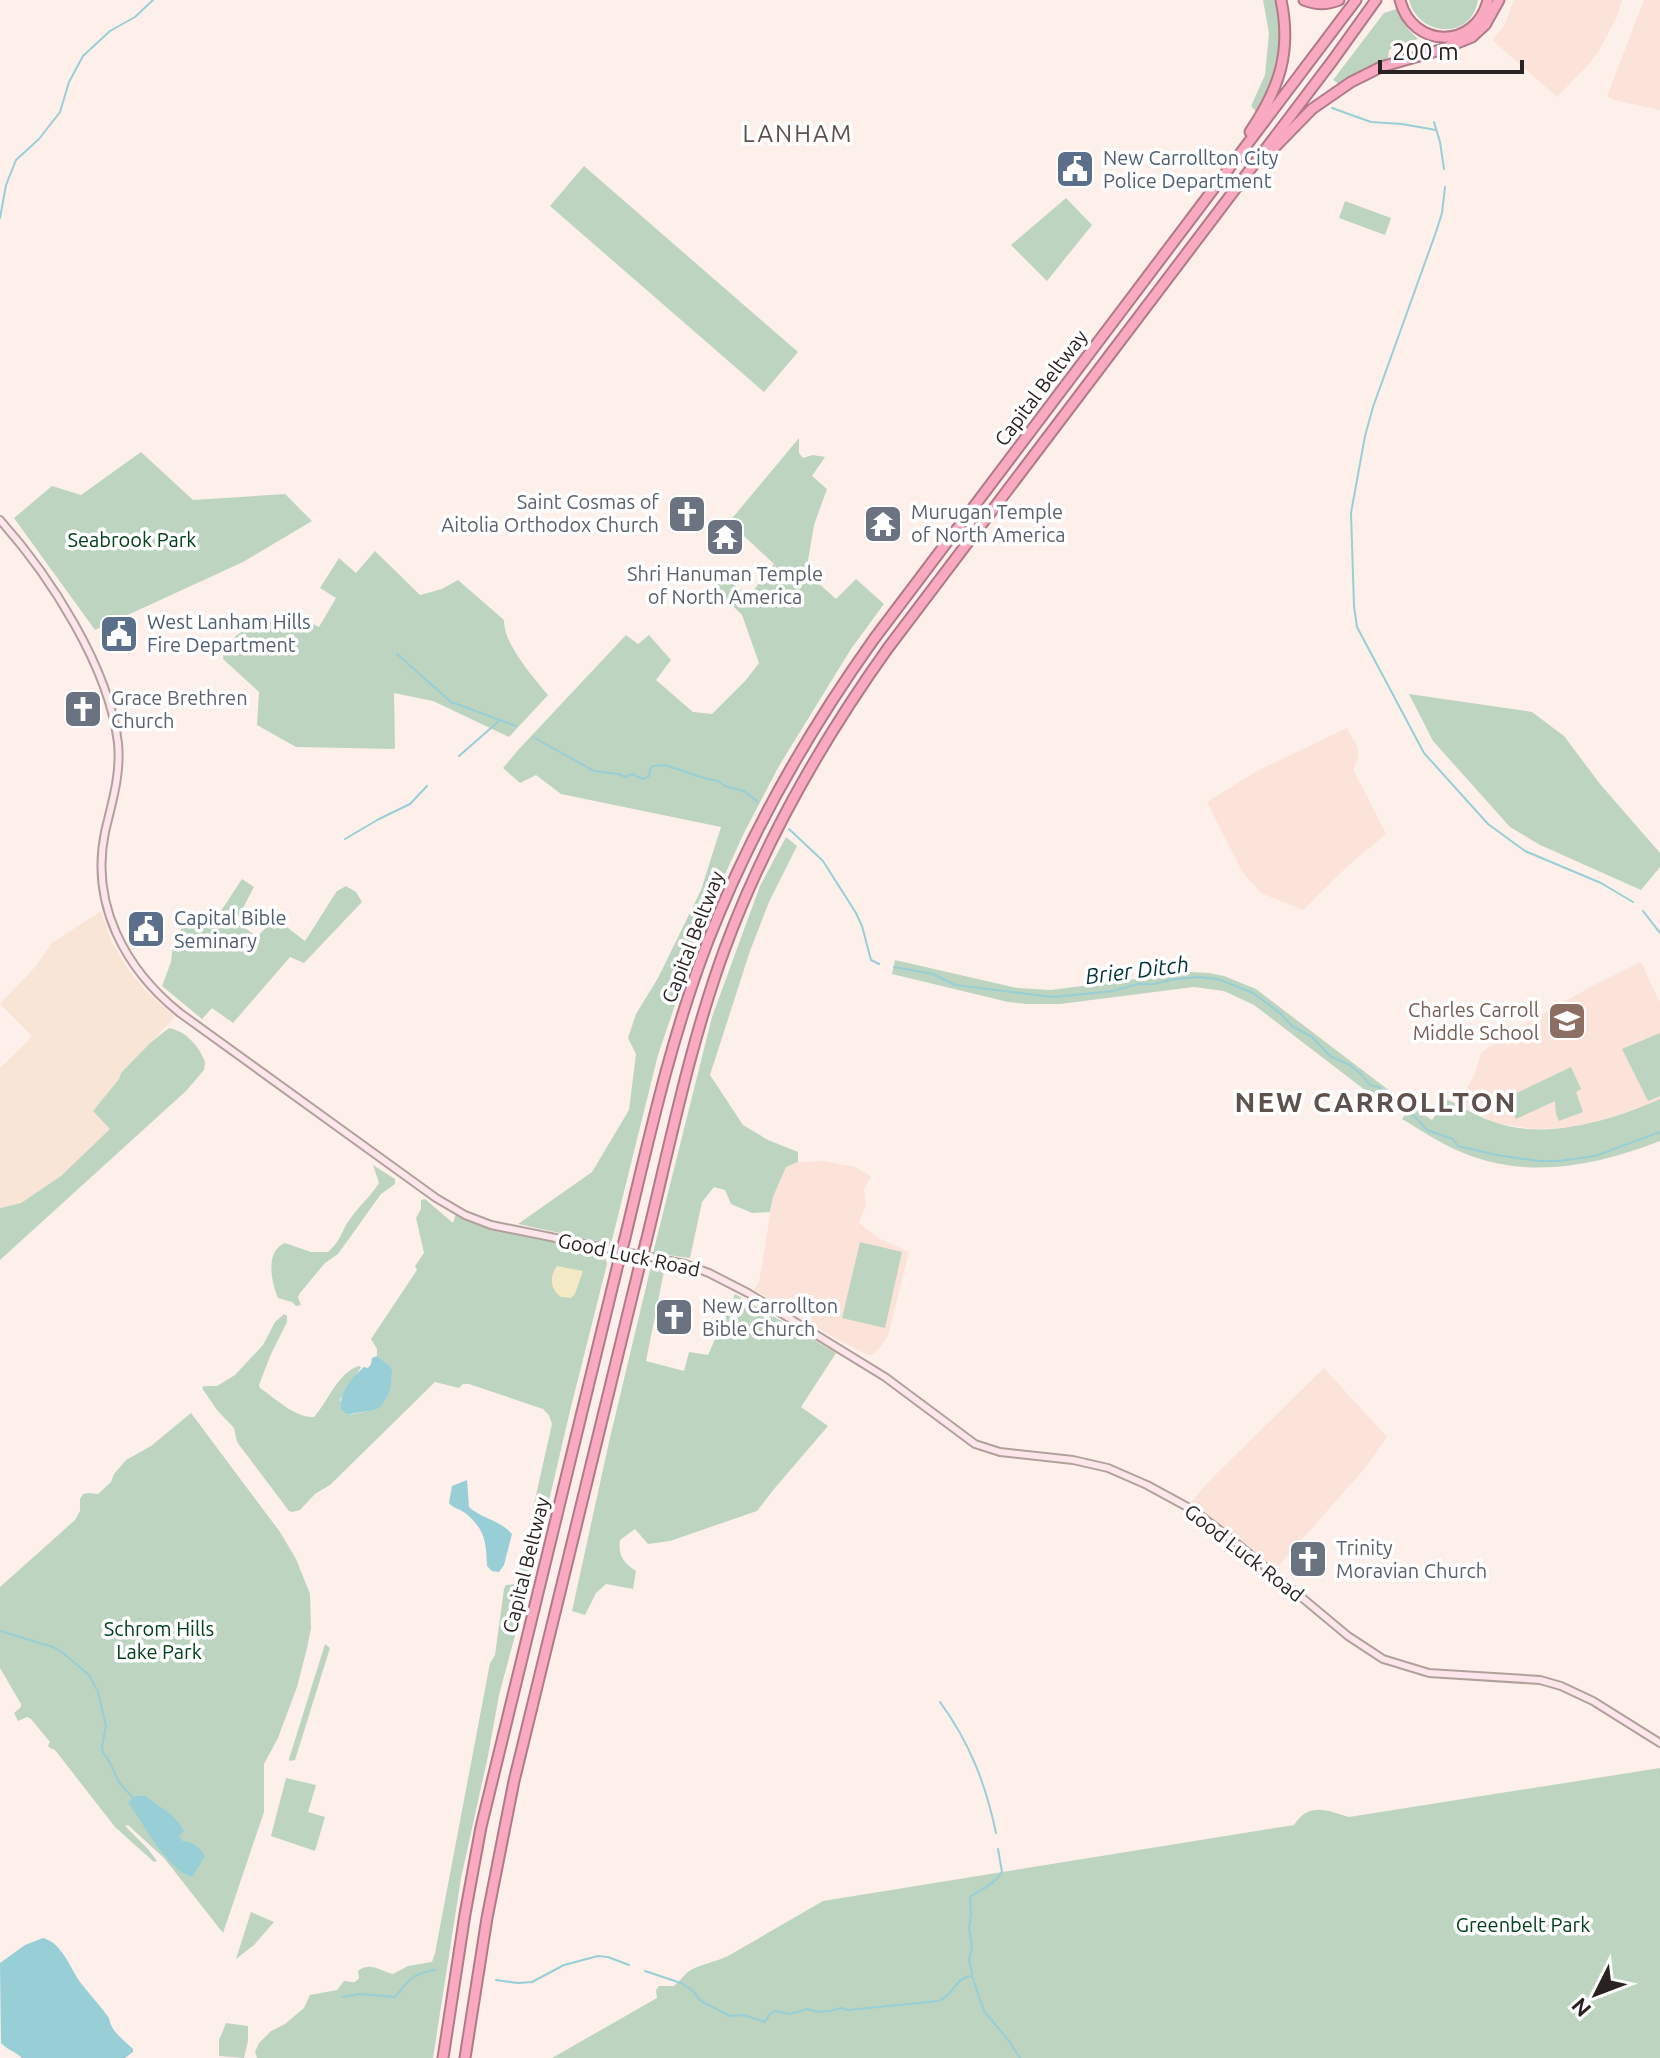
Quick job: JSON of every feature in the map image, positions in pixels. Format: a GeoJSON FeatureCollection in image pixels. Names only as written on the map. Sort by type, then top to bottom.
{"type":"FeatureCollection","features":[{"type":"Feature","properties":{"kind":"highway"},"geometry":{"type":"LineString","coordinates":[[1201,207],[1277,86],[1285,40],[1281,0]]}},
{"type":"Feature","properties":{"kind":"highway"},"geometry":{"type":"LineString","coordinates":[[1304,0],[1325,4],[1339,0]]}},
{"type":"Feature","properties":{"kind":"highway","name":"Capital Beltway"},"geometry":{"type":"LineString","coordinates":[[443,2058],[481,1827],[662,1086],[697,973],[735,879],[783,780],[825,710],[874,639],[1356,0]]}},
{"type":"Feature","properties":{"kind":"highway","name":"Capital Beltway"},"geometry":{"type":"LineString","coordinates":[[465,2058],[511,1794],[639,1268],[693,1053],[718,969],[751,885],[798,788],[839,719],[892,642],[1376,0]]}},
{"type":"Feature","properties":{"kind":"highway"},"geometry":{"type":"LineString","coordinates":[[1400,0],[1403,11],[1414,26],[1430,35],[1447,37],[1473,27],[1483,14],[1488,0]]}},
{"type":"Feature","properties":{"kind":"highway"},"geometry":{"type":"LineString","coordinates":[[1236,187],[1302,118],[1336,91],[1381,67],[1472,37],[1485,25],[1496,3]]}},
{"type":"Feature","properties":{"kind":"main road","name":"Good Luck Road"},"geometry":{"type":"LineString","coordinates":[[0,520],[32,559],[66,609],[109,703],[116,730],[118,768],[103,846],[104,896],[115,932],[135,967],[155,992],[180,1013],[436,1198],[465,1215],[505,1228],[685,1264],[709,1273],[741,1288],[892,1381],[975,1444],[1000,1452],[1073,1460],[1108,1468],[1193,1510],[1348,1636],[1383,1659],[1429,1673],[1540,1680],[1561,1686],[1593,1701],[1660,1743]]}},
{"type":"Feature","properties":{"kind":"shaded area"},"geometry":{"type":"Polygon","coordinates":[[[1514,0],[1622,0],[1617,17],[1598,52],[1557,97],[1492,40],[1504,26],[1514,0]]]}},
{"type":"Feature","properties":{"kind":"shaded area"},"geometry":{"type":"Polygon","coordinates":[[[1644,0],[1660,0],[1660,110],[1607,96],[1644,0]]]}},
{"type":"Feature","properties":{"kind":"shaded area"},"geometry":{"type":"Polygon","coordinates":[[[1347,728],[1358,748],[1358,759],[1353,769],[1386,834],[1303,910],[1261,893],[1243,873],[1207,802],[1257,771],[1347,728]]]}},
{"type":"Feature","properties":{"kind":"shaded area"},"geometry":{"type":"Polygon","coordinates":[[[101,911],[111,941],[128,969],[144,989],[175,1017],[121,1073],[93,1111],[111,1129],[61,1176],[21,1203],[0,1208],[0,1068],[31,1035],[0,1004],[35,967],[52,943],[101,911]]]}},
{"type":"Feature","properties":{"kind":"shaded area"},"geometry":{"type":"Polygon","coordinates":[[[1641,962],[1660,1003],[1660,1099],[1581,1127],[1533,1129],[1496,1123],[1466,1108],[1461,1098],[1475,1074],[1481,1053],[1511,1032],[1641,962]]]}},
{"type":"Feature","properties":{"kind":"shaded area"},"geometry":{"type":"Polygon","coordinates":[[[824,1161],[855,1167],[871,1176],[864,1189],[866,1205],[859,1223],[878,1238],[909,1252],[888,1336],[870,1356],[754,1290],[759,1282],[773,1197],[786,1167],[798,1162],[824,1161]]]}},
{"type":"Feature","properties":{"kind":"shaded area"},"geometry":{"type":"Polygon","coordinates":[[[1324,1368],[1387,1437],[1365,1468],[1276,1569],[1191,1502],[1324,1368]]]}},
{"type":"Feature","properties":{"kind":"green space"},"geometry":{"type":"Polygon","coordinates":[[[1263,0],[1276,0],[1279,44],[1270,86],[1257,113],[1251,106],[1265,75],[1269,33],[1263,0]]]}},
{"type":"Feature","properties":{"kind":"green space"},"geometry":{"type":"Polygon","coordinates":[[[1409,0],[1478,0],[1466,23],[1444,29],[1423,21],[1414,12],[1409,0]]]}},
{"type":"Feature","properties":{"kind":"green space"},"geometry":{"type":"Polygon","coordinates":[[[1396,9],[1418,39],[1397,45],[1389,50],[1388,59],[1339,84],[1333,80],[1384,13],[1396,9]]]}},
{"type":"Feature","properties":{"kind":"green space"},"geometry":{"type":"Polygon","coordinates":[[[584,166],[798,352],[764,392],[550,206],[584,166]]]}},
{"type":"Feature","properties":{"kind":"green space"},"geometry":{"type":"Polygon","coordinates":[[[1066,198],[1092,225],[1047,281],[1011,245],[1066,198]]]}},
{"type":"Feature","properties":{"kind":"green space"},"geometry":{"type":"Polygon","coordinates":[[[1345,201],[1391,218],[1385,235],[1339,218],[1345,201]]]}},
{"type":"Feature","properties":{"kind":"green space"},"geometry":{"type":"Polygon","coordinates":[[[799,438],[799,453],[803,458],[813,455],[825,457],[812,476],[827,489],[814,525],[806,572],[836,599],[856,579],[884,604],[851,649],[779,766],[704,920],[658,1055],[611,1244],[518,1224],[592,1172],[629,1110],[636,1054],[628,1038],[636,1014],[658,978],[701,890],[721,827],[561,794],[536,775],[520,783],[503,768],[626,635],[638,644],[649,635],[671,660],[656,680],[693,712],[712,714],[746,680],[759,663],[742,615],[713,586],[724,577],[749,596],[774,564],[729,522],[799,438]]]}},
{"type":"Feature","properties":{"kind":"green space","name":"Seabrook Park"},"geometry":{"type":"Polygon","coordinates":[[[141,452],[193,500],[285,494],[312,521],[243,562],[95,630],[14,518],[52,486],[81,495],[141,452]]]}},
{"type":"Feature","properties":{"kind":"green space"},"geometry":{"type":"Polygon","coordinates":[[[375,551],[420,595],[442,589],[458,580],[504,620],[508,639],[548,695],[509,737],[433,701],[394,693],[395,749],[296,747],[257,725],[259,692],[223,659],[225,645],[242,631],[292,614],[319,627],[336,598],[320,588],[339,558],[356,573],[375,551]]]}},
{"type":"Feature","properties":{"kind":"green space"},"geometry":{"type":"Polygon","coordinates":[[[1409,694],[1532,712],[1564,736],[1600,784],[1660,853],[1660,867],[1641,890],[1540,845],[1510,827],[1433,741],[1409,694]]]}},
{"type":"Feature","properties":{"kind":"green space"},"geometry":{"type":"Polygon","coordinates":[[[786,837],[797,846],[769,902],[750,951],[710,1075],[743,1125],[768,1140],[798,1152],[798,1162],[786,1167],[770,1212],[752,1213],[731,1204],[725,1190],[714,1187],[702,1202],[690,1258],[653,1253],[712,1017],[760,886],[786,837]]]}},
{"type":"Feature","properties":{"kind":"green space"},"geometry":{"type":"Polygon","coordinates":[[[242,879],[254,887],[236,921],[257,937],[275,918],[305,941],[337,891],[346,886],[356,892],[362,902],[304,963],[290,957],[233,1023],[212,1008],[202,1019],[162,986],[171,962],[173,943],[192,919],[221,911],[242,879]]]}},
{"type":"Feature","properties":{"kind":"green space"},"geometry":{"type":"Polygon","coordinates":[[[895,960],[1017,988],[1051,990],[1190,972],[1224,976],[1256,989],[1399,1098],[1391,1110],[1254,1005],[1224,991],[1194,987],[1060,1004],[1027,1004],[892,974],[895,960]]]}},
{"type":"Feature","properties":{"kind":"green space"},"geometry":{"type":"Polygon","coordinates":[[[169,1028],[181,1032],[195,1045],[205,1062],[204,1070],[186,1091],[0,1260],[0,1208],[21,1203],[61,1176],[110,1129],[93,1111],[121,1073],[169,1028]]]}},
{"type":"Feature","properties":{"kind":"green space"},"geometry":{"type":"Polygon","coordinates":[[[1660,1033],[1660,1096],[1648,1101],[1622,1049],[1660,1033]]]}},
{"type":"Feature","properties":{"kind":"green space"},"geometry":{"type":"Polygon","coordinates":[[[1571,1067],[1581,1089],[1576,1092],[1583,1112],[1559,1121],[1555,1101],[1516,1119],[1506,1098],[1571,1067]]]}},
{"type":"Feature","properties":{"kind":"green space"},"geometry":{"type":"Polygon","coordinates":[[[1446,1099],[1497,1123],[1537,1129],[1601,1120],[1660,1099],[1660,1141],[1586,1163],[1511,1166],[1461,1152],[1402,1119],[1411,1106],[1432,1120],[1446,1099]]]}},
{"type":"Feature","properties":{"kind":"green space"},"geometry":{"type":"Polygon","coordinates":[[[373,1165],[395,1179],[395,1184],[381,1194],[338,1254],[325,1263],[300,1293],[301,1305],[296,1306],[278,1298],[271,1267],[274,1253],[285,1243],[311,1252],[328,1252],[379,1183],[373,1165]]]}},
{"type":"Feature","properties":{"kind":"green space"},"geometry":{"type":"Polygon","coordinates":[[[425,1199],[453,1223],[457,1211],[485,1223],[607,1249],[607,1264],[499,1695],[461,1878],[433,2058],[257,2058],[255,2052],[259,2043],[304,2008],[310,1995],[337,1990],[344,1981],[356,1981],[362,1968],[375,1968],[393,1974],[408,1966],[432,1962],[490,1663],[495,1655],[504,1589],[506,1585],[516,1584],[552,1424],[543,1409],[469,1384],[459,1388],[435,1382],[330,1485],[315,1494],[300,1510],[292,1512],[237,1442],[234,1428],[202,1388],[217,1386],[235,1375],[263,1345],[275,1322],[284,1314],[287,1322],[271,1354],[260,1388],[293,1411],[314,1417],[339,1381],[359,1366],[340,1400],[348,1415],[374,1410],[384,1403],[392,1376],[389,1365],[377,1356],[371,1339],[417,1270],[415,1266],[424,1253],[416,1218],[421,1209],[421,1200],[425,1199]]]}},
{"type":"Feature","properties":{"kind":"green space"},"geometry":{"type":"Polygon","coordinates":[[[860,1242],[902,1252],[885,1328],[842,1318],[860,1242]]]}},
{"type":"Feature","properties":{"kind":"green space"},"geometry":{"type":"Polygon","coordinates":[[[651,1266],[664,1271],[646,1361],[684,1371],[689,1352],[708,1355],[735,1294],[836,1353],[801,1407],[828,1426],[757,1511],[670,1541],[648,1544],[635,1529],[620,1540],[622,1558],[636,1571],[633,1589],[606,1584],[596,1593],[585,1615],[572,1611],[651,1266]]]}},
{"type":"Feature","properties":{"kind":"green space","name":"Schrom Hills Lake Park"},"geometry":{"type":"Polygon","coordinates":[[[191,1413],[280,1532],[296,1559],[310,1594],[311,1628],[297,1687],[278,1738],[264,1764],[264,1812],[223,1933],[164,1858],[128,1825],[125,1826],[148,1849],[157,1861],[154,1862],[115,1827],[55,1750],[48,1746],[50,1742],[31,1719],[27,1717],[18,1721],[14,1713],[21,1704],[0,1668],[0,1587],[75,1520],[83,1494],[98,1494],[111,1482],[126,1460],[151,1446],[191,1413]]]}},
{"type":"Feature","properties":{"kind":"green space"},"geometry":{"type":"Polygon","coordinates":[[[325,1644],[330,1648],[295,1760],[290,1761],[289,1759],[325,1644]]]}},
{"type":"Feature","properties":{"kind":"green space","name":"Greenbelt Park"},"geometry":{"type":"Polygon","coordinates":[[[1660,1768],[1660,2058],[552,2058],[657,1998],[659,1986],[674,1986],[689,1971],[728,1956],[823,1901],[1294,1825],[1306,1813],[1318,1810],[1349,1817],[1660,1768]]]}},
{"type":"Feature","properties":{"kind":"green space"},"geometry":{"type":"Polygon","coordinates":[[[286,1778],[316,1785],[308,1812],[325,1817],[315,1851],[271,1836],[286,1778]]]}},
{"type":"Feature","properties":{"kind":"green space"},"geometry":{"type":"Polygon","coordinates":[[[251,1912],[274,1922],[254,1945],[236,1959],[251,1912]]]}},
{"type":"Feature","properties":{"kind":"green space"},"geometry":{"type":"Polygon","coordinates":[[[226,2023],[248,2026],[244,2058],[219,2056],[219,2040],[226,2023]]]}},
{"type":"Feature","properties":{"kind":"sand"},"geometry":{"type":"Polygon","coordinates":[[[557,1266],[583,1271],[571,1298],[561,1297],[553,1287],[553,1274],[557,1266]]]}},
{"type":"Feature","properties":{"kind":"water"},"geometry":{"type":"Polygon","coordinates":[[[377,1356],[392,1370],[386,1399],[379,1408],[348,1415],[341,1409],[344,1391],[377,1356]]]}},
{"type":"Feature","properties":{"kind":"water"},"geometry":{"type":"Polygon","coordinates":[[[467,1480],[469,1507],[512,1534],[504,1565],[499,1572],[487,1566],[485,1544],[477,1525],[449,1503],[452,1486],[467,1480]]]}},
{"type":"Feature","properties":{"kind":"water"},"geometry":{"type":"Polygon","coordinates":[[[136,1796],[145,1796],[172,1815],[184,1831],[179,1836],[182,1841],[192,1843],[203,1853],[205,1856],[192,1877],[173,1865],[156,1845],[128,1802],[136,1796]]]}},
{"type":"Feature","properties":{"kind":"water"},"geometry":{"type":"Polygon","coordinates":[[[43,1938],[60,1950],[115,2031],[133,2049],[125,2058],[22,2058],[1,2043],[0,1963],[25,1945],[43,1938]]]}},
{"type":"Feature","properties":{"kind":"waterway"},"geometry":{"type":"LineString","coordinates":[[0,218],[6,185],[16,160],[39,139],[60,112],[69,82],[83,56],[110,31],[135,17],[153,0]]}},
{"type":"Feature","properties":{"kind":"waterway"},"geometry":{"type":"LineString","coordinates":[[1332,108],[1371,122],[1436,130]]}},
{"type":"Feature","properties":{"kind":"waterway"},"geometry":{"type":"LineString","coordinates":[[1434,122],[1444,169]]}},
{"type":"Feature","properties":{"kind":"waterway"},"geometry":{"type":"LineString","coordinates":[[1445,187],[1436,232],[1365,436],[1351,513],[1357,627],[1424,753],[1488,824],[1525,851],[1601,883],[1633,902]]}},
{"type":"Feature","properties":{"kind":"waterway","name":"Brier Ditch"},"geometry":{"type":"LineString","coordinates":[[397,654],[451,702],[516,726]]}},
{"type":"Feature","properties":{"kind":"waterway"},"geometry":{"type":"LineString","coordinates":[[459,756],[499,721]]}},
{"type":"Feature","properties":{"kind":"waterway","name":"Brier Ditch"},"geometry":{"type":"LineString","coordinates":[[533,737],[594,771],[625,777],[632,774],[643,779],[649,776],[653,766],[665,765],[744,791],[758,802]]}},
{"type":"Feature","properties":{"kind":"waterway"},"geometry":{"type":"LineString","coordinates":[[345,839],[410,804],[427,786]]}},
{"type":"Feature","properties":{"kind":"waterway","name":"Brier Ditch"},"geometry":{"type":"LineString","coordinates":[[789,829],[823,861],[856,913],[871,960],[879,964]]}},
{"type":"Feature","properties":{"kind":"waterway"},"geometry":{"type":"LineString","coordinates":[[1643,911],[1660,933]]}},
{"type":"Feature","properties":{"kind":"waterway","name":"Brier Ditch"},"geometry":{"type":"LineString","coordinates":[[894,967],[933,974],[955,985],[1053,997],[1113,991],[1176,979],[1218,979],[1253,993],[1292,1026],[1312,1037],[1330,1056],[1350,1065],[1370,1085],[1379,1087],[1396,1103]]}},
{"type":"Feature","properties":{"kind":"waterway","name":"Brier Ditch"},"geometry":{"type":"LineString","coordinates":[[1407,1112],[1427,1130],[1453,1139],[1458,1146],[1539,1161],[1595,1156],[1660,1132]]}},
{"type":"Feature","properties":{"kind":"waterway"},"geometry":{"type":"LineString","coordinates":[[0,1631],[53,1647],[89,1675],[98,1692],[106,1726],[103,1753],[119,1782],[134,1799]]}},
{"type":"Feature","properties":{"kind":"waterway"},"geometry":{"type":"LineString","coordinates":[[940,1702],[976,1765],[996,1833]]}},
{"type":"Feature","properties":{"kind":"waterway"},"geometry":{"type":"LineString","coordinates":[[972,1974],[969,1960],[972,1947],[970,1897],[991,1884],[1002,1872],[998,1849]]}},
{"type":"Feature","properties":{"kind":"waterway"},"geometry":{"type":"LineString","coordinates":[[496,1980],[532,1982],[564,1965],[598,1956],[629,1965]]}},
{"type":"Feature","properties":{"kind":"waterway"},"geometry":{"type":"LineString","coordinates":[[343,1997],[360,1994],[395,1997],[412,1978],[436,1970]]}},
{"type":"Feature","properties":{"kind":"waterway"},"geometry":{"type":"LineString","coordinates":[[645,1971],[681,1983],[701,2001],[730,2016],[744,2015],[765,2022],[774,2011],[790,2014],[807,2009],[818,2012],[939,2001],[962,1979],[972,1976],[984,2011],[1020,2058]]}},
{"type":"Feature","properties":{"kind":"place","name":"New Carrollton City Police Department"},"geometry":{"type":"Point","coordinates":[1075,169]}},
{"type":"Feature","properties":{"kind":"place","name":"Saint Cosmas of Aitolia Orthodox Church"},"geometry":{"type":"Point","coordinates":[687,514]}},
{"type":"Feature","properties":{"kind":"place","name":"Murugan Temple of North America"},"geometry":{"type":"Point","coordinates":[883,524]}},
{"type":"Feature","properties":{"kind":"place","name":"Shri Hanuman Temple of North America"},"geometry":{"type":"Point","coordinates":[725,537]}},
{"type":"Feature","properties":{"kind":"place","name":"West Lanham Hills Fire Department"},"geometry":{"type":"Point","coordinates":[119,634]}},
{"type":"Feature","properties":{"kind":"place","name":"Grace Brethren Church"},"geometry":{"type":"Point","coordinates":[83,709]}},
{"type":"Feature","properties":{"kind":"place","name":"Capital Bible Seminary"},"geometry":{"type":"Point","coordinates":[146,929]}},
{"type":"Feature","properties":{"kind":"place","name":"Charles Carroll Middle School"},"geometry":{"type":"Point","coordinates":[1567,1021]}},
{"type":"Feature","properties":{"kind":"place","name":"New Carrollton Bible Church"},"geometry":{"type":"Point","coordinates":[674,1317]}},
{"type":"Feature","properties":{"kind":"place","name":"Trinity Moravian Church"},"geometry":{"type":"Point","coordinates":[1308,1559]}},
{"type":"Feature","properties":{"kind":"district","name":"LANHAM"},"geometry":{"type":"Point","coordinates":[798,134]}},
{"type":"Feature","properties":{"kind":"district","name":"NEW CARROLLTON"},"geometry":{"type":"Point","coordinates":[1376,1102]}}]}
